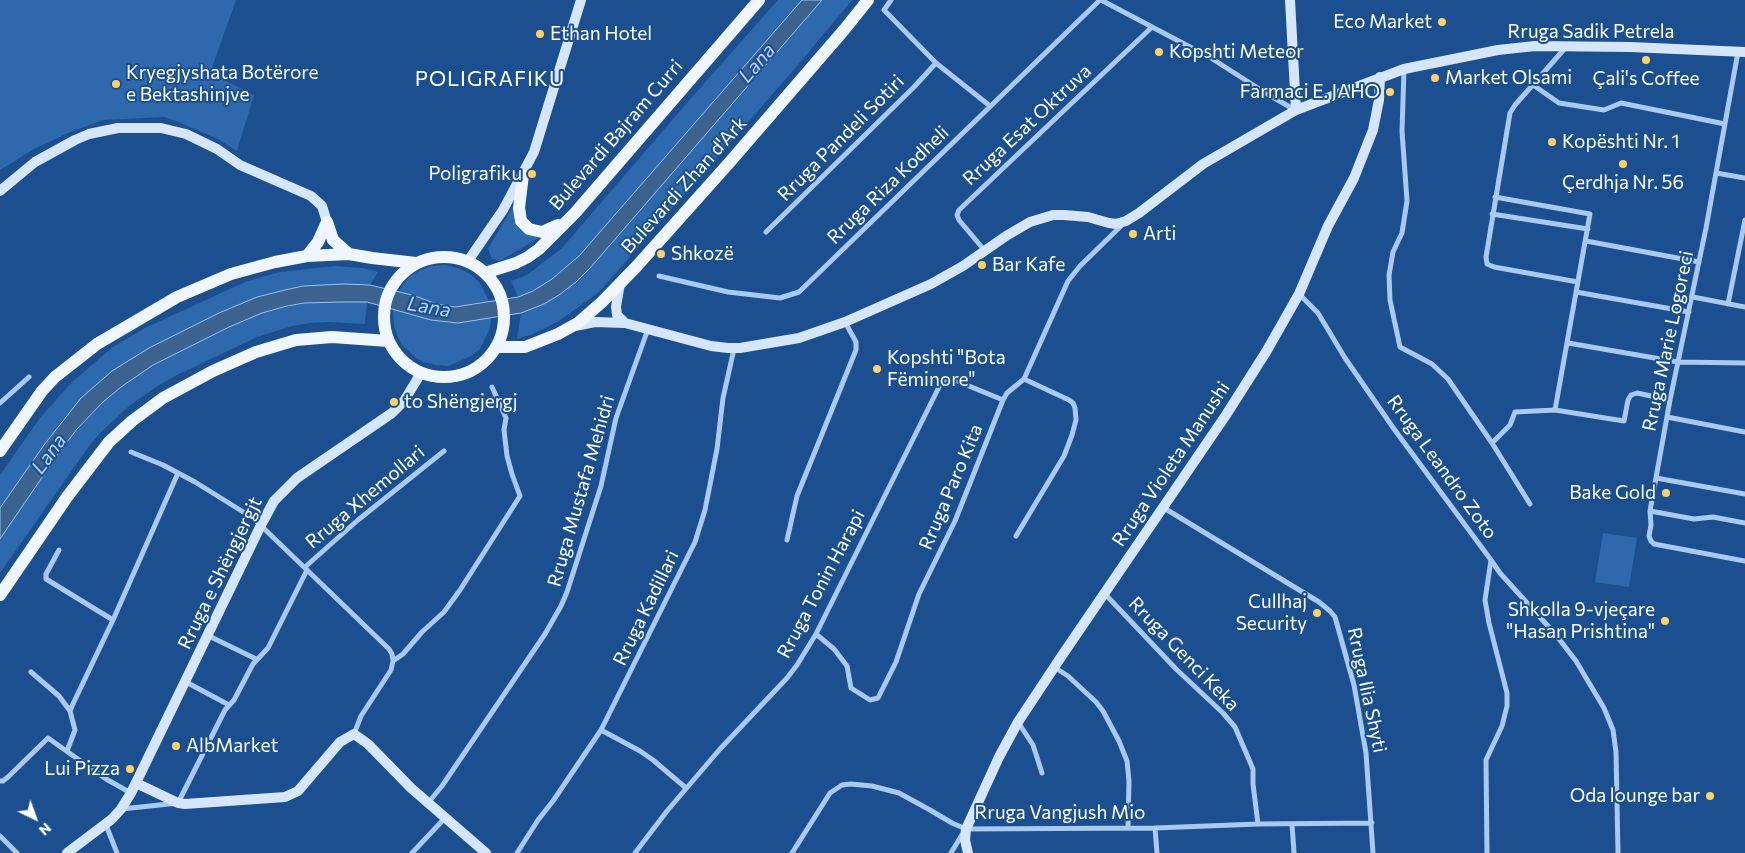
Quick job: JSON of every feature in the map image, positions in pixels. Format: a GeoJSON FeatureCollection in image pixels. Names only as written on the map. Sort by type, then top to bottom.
{"type":"FeatureCollection","features":[{"type":"Feature","properties":{"kind":"main road"},"geometry":{"type":"LineString","coordinates":[[468,261],[485,238],[523,175],[538,142],[581,0]]}},
{"type":"Feature","properties":{"kind":"main road","name":"Bulevardi Bajram Curri"},"geometry":{"type":"LineString","coordinates":[[485,273],[510,266],[528,257],[575,213],[759,0]]}},
{"type":"Feature","properties":{"kind":"main road","name":"Bulevardi Zhan d'Ark"},"geometry":{"type":"LineString","coordinates":[[496,347],[525,347],[572,327],[592,311],[620,283],[729,163],[868,0]]}},
{"type":"Feature","properties":{"kind":"main road"},"geometry":{"type":"LineString","coordinates":[[1290,0],[1296,110]]}},
{"type":"Feature","properties":{"kind":"main road","name":"Rruga Sadik Petrela"},"geometry":{"type":"LineString","coordinates":[[1126,221],[1203,164],[1296,110],[1404,69],[1498,50],[1535,46],[1630,47],[1742,52]]}},
{"type":"Feature","properties":{"kind":"main road","name":"Rruga Violeta Manushi"},"geometry":{"type":"LineString","coordinates":[[966,829],[999,757],[1018,722],[1164,508],[1266,352],[1299,294],[1328,226],[1354,178],[1373,130],[1379,100],[1380,77]]}},
{"type":"Feature","properties":{"kind":"main road"},"geometry":{"type":"LineString","coordinates":[[0,191],[35,162],[89,134],[118,128],[161,128],[186,134],[217,149],[240,165],[311,196],[322,206],[333,240],[349,254]]}},
{"type":"Feature","properties":{"kind":"main road"},"geometry":{"type":"LineString","coordinates":[[523,175],[519,215],[521,221],[529,229],[542,232],[547,231],[575,213]]}},
{"type":"Feature","properties":{"kind":"main road"},"geometry":{"type":"LineString","coordinates":[[572,327],[595,322],[625,323],[710,346],[734,348],[799,338],[845,322],[931,284],[963,266],[1018,228],[1030,222],[1053,215],[1075,215],[1116,224],[1126,221]]}},
{"type":"Feature","properties":{"kind":"main road"},"geometry":{"type":"LineString","coordinates":[[307,256],[318,242],[326,222]]}},
{"type":"Feature","properties":{"kind":"main road"},"geometry":{"type":"LineString","coordinates":[[0,451],[49,384],[70,365],[97,344],[176,298],[225,277],[275,262],[307,256],[349,254],[416,263]]}},
{"type":"Feature","properties":{"kind":"main road"},"geometry":{"type":"LineString","coordinates":[[447,256],[468,261],[485,273],[500,294],[504,311],[503,329],[496,347],[487,359],[476,368],[463,374],[434,377],[421,373],[396,354],[388,341],[383,319],[386,297],[398,278],[416,263],[447,256]]}},
{"type":"Feature","properties":{"kind":"main road"},"geometry":{"type":"LineString","coordinates":[[620,283],[616,307],[617,315],[625,323]]}},
{"type":"Feature","properties":{"kind":"main road"},"geometry":{"type":"LineString","coordinates":[[0,595],[67,497],[109,442],[132,421],[163,398],[213,371],[256,352],[296,340],[332,336],[388,341]]}},
{"type":"Feature","properties":{"kind":"main road","name":"Rruga e Shëngjergjt"},"geometry":{"type":"LineString","coordinates":[[67,853],[106,824],[121,809],[131,793],[209,636],[270,506],[297,478],[392,413],[404,401],[421,373]]}},
{"type":"Feature","properties":{"kind":"main road"},"geometry":{"type":"LineString","coordinates":[[136,783],[178,803],[193,804],[285,797],[293,795],[304,786],[340,742],[354,734],[368,744],[428,803],[486,853]]}},
{"type":"Feature","properties":{"kind":"main road"},"geometry":{"type":"LineString","coordinates":[[966,829],[965,840],[968,853]]}},
{"type":"Feature","properties":{"kind":"street"},"geometry":{"type":"LineString","coordinates":[[891,0],[884,10],[936,64],[990,106]]}},
{"type":"Feature","properties":{"kind":"street"},"geometry":{"type":"LineString","coordinates":[[1101,0],[1211,58],[1296,110]]}},
{"type":"Feature","properties":{"kind":"street","name":"Rruga Riza Kodheli"},"geometry":{"type":"LineString","coordinates":[[659,276],[728,292],[780,298],[799,292],[1101,0]]}},
{"type":"Feature","properties":{"kind":"street","name":"Rruga Esat Oktruva"},"geometry":{"type":"LineString","coordinates":[[985,251],[959,220],[959,210],[1152,27]]}},
{"type":"Feature","properties":{"kind":"street"},"geometry":{"type":"LineString","coordinates":[[1568,46],[1533,84],[1510,113],[1486,257],[1487,264],[1578,282]]}},
{"type":"Feature","properties":{"kind":"street","name":"Rruga Marie Logoreci"},"geometry":{"type":"LineString","coordinates":[[1742,52],[1725,124],[1700,262],[1670,400],[1650,511],[1651,525],[1649,536],[1654,544],[1745,561]]}},
{"type":"Feature","properties":{"kind":"street","name":"Rruga Pandeli Sotiri"},"geometry":{"type":"LineString","coordinates":[[766,232],[936,64]]}},
{"type":"Feature","properties":{"kind":"street"},"geometry":{"type":"LineString","coordinates":[[1404,69],[1402,131],[1407,201],[1402,233],[1393,252],[1389,275],[1390,300],[1400,347],[1432,364],[1444,374],[1492,443],[1530,504]]}},
{"type":"Feature","properties":{"kind":"street"},"geometry":{"type":"LineString","coordinates":[[1533,84],[1559,103],[1604,110],[1621,102],[1725,124]]}},
{"type":"Feature","properties":{"kind":"street"},"geometry":{"type":"LineString","coordinates":[[1716,173],[1745,178]]}},
{"type":"Feature","properties":{"kind":"street"},"geometry":{"type":"LineString","coordinates":[[1495,198],[1590,214],[1555,410]]}},
{"type":"Feature","properties":{"kind":"street"},"geometry":{"type":"LineString","coordinates":[[1492,214],[1588,229]]}},
{"type":"Feature","properties":{"kind":"street"},"geometry":{"type":"LineString","coordinates":[[1728,304],[1745,220]]}},
{"type":"Feature","properties":{"kind":"street","name":"Rruga Paro Kita"},"geometry":{"type":"LineString","coordinates":[[816,634],[834,649],[847,666],[851,688],[870,700],[878,698],[896,662],[919,594],[956,522],[1003,400],[1007,393],[1024,378],[1068,281],[1080,266],[1126,221]]}},
{"type":"Feature","properties":{"kind":"street"},"geometry":{"type":"LineString","coordinates":[[1586,241],[1700,262]]}},
{"type":"Feature","properties":{"kind":"street"},"geometry":{"type":"LineString","coordinates":[[1576,292],[1690,312]]}},
{"type":"Feature","properties":{"kind":"street","name":"Rruga Leandro Zoto"},"geometry":{"type":"LineString","coordinates":[[1299,294],[1318,313],[1345,358],[1389,421],[1491,560],[1485,600],[1507,693],[1507,706],[1502,726],[1486,760],[1487,853]]}},
{"type":"Feature","properties":{"kind":"street"},"geometry":{"type":"LineString","coordinates":[[1693,297],[1745,307]]}},
{"type":"Feature","properties":{"kind":"street"},"geometry":{"type":"LineString","coordinates":[[787,540],[797,496],[856,350],[856,342],[845,322]]}},
{"type":"Feature","properties":{"kind":"street","name":"Rruga Mustafa Mehidri"},"geometry":{"type":"LineString","coordinates":[[428,803],[448,778],[545,634],[561,606],[601,486],[616,418],[648,329]]}},
{"type":"Feature","properties":{"kind":"street"},"geometry":{"type":"LineString","coordinates":[[1568,343],[1678,362],[1745,362]]}},
{"type":"Feature","properties":{"kind":"street","name":"Rruga Kadillari"},"geometry":{"type":"LineString","coordinates":[[517,853],[532,828],[601,730],[679,575],[700,528],[717,449],[722,398],[734,348]]}},
{"type":"Feature","properties":{"kind":"street"},"geometry":{"type":"LineString","coordinates":[[0,403],[29,377]]}},
{"type":"Feature","properties":{"kind":"street"},"geometry":{"type":"LineString","coordinates":[[1016,536],[1064,456],[1076,420],[1075,408],[1069,400],[1024,378]]}},
{"type":"Feature","properties":{"kind":"street","name":"Rruga Tonin Harapi"},"geometry":{"type":"LineString","coordinates":[[635,853],[686,788],[787,678],[816,634],[941,383],[952,379],[1003,400]]}},
{"type":"Feature","properties":{"kind":"street"},"geometry":{"type":"LineString","coordinates":[[354,734],[361,716],[391,670],[393,661],[403,654],[422,632],[444,612],[520,496],[507,456],[504,430],[506,418],[492,387]]}},
{"type":"Feature","properties":{"kind":"street"},"geometry":{"type":"LineString","coordinates":[[1492,443],[1510,426],[1516,412],[1555,410],[1624,421],[1631,394],[1637,393],[1670,400]]}},
{"type":"Feature","properties":{"kind":"street"},"geometry":{"type":"LineString","coordinates":[[1667,417],[1745,432]]}},
{"type":"Feature","properties":{"kind":"street","name":"Rruga Xhemollari"},"geometry":{"type":"LineString","coordinates":[[306,568],[358,520],[444,451]]}},
{"type":"Feature","properties":{"kind":"street","name":"Rruga Xhemollari"},"geometry":{"type":"LineString","coordinates":[[131,452],[214,492],[253,518],[389,649],[393,661]]}},
{"type":"Feature","properties":{"kind":"street"},"geometry":{"type":"LineString","coordinates":[[70,711],[113,620],[178,473]]}},
{"type":"Feature","properties":{"kind":"street"},"geometry":{"type":"LineString","coordinates":[[1656,478],[1745,494]]}},
{"type":"Feature","properties":{"kind":"street","name":"Rruga Ilia Shyti"},"geometry":{"type":"LineString","coordinates":[[1164,508],[1319,602],[1335,617],[1357,700],[1366,753],[1373,853]]}},
{"type":"Feature","properties":{"kind":"street"},"geometry":{"type":"LineString","coordinates":[[1650,511],[1694,519],[1714,517],[1745,523]]}},
{"type":"Feature","properties":{"kind":"street"},"geometry":{"type":"LineString","coordinates":[[59,550],[46,574],[46,579],[113,620]]}},
{"type":"Feature","properties":{"kind":"street"},"geometry":{"type":"LineString","coordinates":[[1491,560],[1510,584],[1556,634],[1576,661],[1604,708],[1613,730],[1616,752],[1618,853]]}},
{"type":"Feature","properties":{"kind":"street"},"geometry":{"type":"LineString","coordinates":[[121,809],[178,803],[225,710],[234,700],[253,664],[268,648],[306,568]]}},
{"type":"Feature","properties":{"kind":"street","name":"Rruga Genci Keka"},"geometry":{"type":"LineString","coordinates":[[1104,594],[1235,727],[1253,769],[1252,784],[1258,824]]}},
{"type":"Feature","properties":{"kind":"street"},"geometry":{"type":"LineString","coordinates":[[209,636],[256,660]]}},
{"type":"Feature","properties":{"kind":"street"},"geometry":{"type":"LineString","coordinates":[[1054,667],[1068,676],[1096,702],[1119,741],[1127,761],[1128,828]]}},
{"type":"Feature","properties":{"kind":"street"},"geometry":{"type":"LineString","coordinates":[[31,672],[59,696],[70,711],[75,730],[67,751]]}},
{"type":"Feature","properties":{"kind":"street"},"geometry":{"type":"LineString","coordinates":[[186,682],[229,705]]}},
{"type":"Feature","properties":{"kind":"street"},"geometry":{"type":"LineString","coordinates":[[1018,722],[1033,745],[1042,773]]}},
{"type":"Feature","properties":{"kind":"street"},"geometry":{"type":"LineString","coordinates":[[601,730],[646,755],[686,788]]}},
{"type":"Feature","properties":{"kind":"street"},"geometry":{"type":"LineString","coordinates":[[0,781],[8,777],[48,738],[100,776],[131,793]]}},
{"type":"Feature","properties":{"kind":"street","name":"Rruga Vangjush Mio"},"geometry":{"type":"LineString","coordinates":[[792,853],[830,793],[842,786],[851,784],[872,786],[898,793],[966,829],[1155,828],[1372,822]]}},
{"type":"Feature","properties":{"kind":"street"},"geometry":{"type":"LineString","coordinates":[[412,853],[445,818]]}},
{"type":"Feature","properties":{"kind":"street"},"geometry":{"type":"LineString","coordinates":[[106,824],[117,853]]}},
{"type":"Feature","properties":{"kind":"street"},"geometry":{"type":"LineString","coordinates":[[1292,824],[1294,853]]}},
{"type":"Feature","properties":{"kind":"street"},"geometry":{"type":"LineString","coordinates":[[1155,828],[1157,853]]}},
{"type":"Feature","properties":{"kind":"street","name":"Rruga Violeta Manushi"},"geometry":{"type":"LineString","coordinates":[[951,853],[966,829]]}},
{"type":"Feature","properties":{"kind":"street"},"geometry":{"type":"LineString","coordinates":[[0,836],[17,853]]}},
{"type":"Feature","properties":{"kind":"shaded area","name":"Kryegjyshata Botërore e Bektashinjve"},"geometry":{"type":"Polygon","coordinates":[[[0,0],[236,0],[210,73],[254,95],[237,151],[218,139],[165,117],[103,120],[68,133],[34,149],[0,170],[0,0]]]}},
{"type":"Feature","properties":{"kind":"shaded area"},"geometry":{"type":"Polygon","coordinates":[[[778,0],[802,0],[579,256],[552,279],[533,291],[518,297],[511,281],[527,275],[562,248],[778,0]]]}},
{"type":"Feature","properties":{"kind":"shaded area"},"geometry":{"type":"Polygon","coordinates":[[[822,0],[852,0],[797,66],[599,292],[559,321],[533,334],[517,339],[521,313],[544,304],[559,295],[591,267],[822,0]]]}},
{"type":"Feature","properties":{"kind":"shaded area"},"geometry":{"type":"Polygon","coordinates":[[[513,206],[540,237],[500,261],[492,259],[488,249],[513,206]]]}},
{"type":"Feature","properties":{"kind":"shaded area"},"geometry":{"type":"Polygon","coordinates":[[[445,265],[458,268],[470,274],[479,282],[489,301],[455,307],[437,304],[398,292],[409,277],[419,271],[431,266],[445,265]]]}},
{"type":"Feature","properties":{"kind":"shaded area"},"geometry":{"type":"Polygon","coordinates":[[[334,266],[363,268],[378,272],[370,285],[344,284],[285,290],[257,297],[219,313],[149,348],[98,383],[63,419],[0,508],[0,475],[40,418],[71,383],[113,347],[145,328],[245,282],[280,272],[334,266]]]}},
{"type":"Feature","properties":{"kind":"shaded area"},"geometry":{"type":"Polygon","coordinates":[[[367,302],[365,324],[310,323],[292,326],[257,337],[175,376],[129,406],[89,446],[0,573],[0,539],[77,429],[103,402],[121,387],[169,356],[262,313],[304,303],[367,302]]]}},
{"type":"Feature","properties":{"kind":"shaded area"},"geometry":{"type":"Polygon","coordinates":[[[393,309],[431,320],[457,323],[491,317],[490,328],[480,349],[471,356],[448,366],[435,365],[423,362],[401,344],[394,327],[393,309]]]}},
{"type":"Feature","properties":{"kind":"shaded area"},"geometry":{"type":"Polygon","coordinates":[[[1603,533],[1637,538],[1629,587],[1595,582],[1603,533]]]}},
{"type":"Feature","properties":{"kind":"water","name":"Lana"},"geometry":{"type":"Polygon","coordinates":[[[802,0],[822,0],[591,267],[559,295],[544,304],[521,313],[458,323],[431,320],[367,302],[340,302],[304,303],[287,306],[262,313],[229,327],[153,365],[103,402],[77,429],[58,454],[0,539],[0,508],[44,445],[81,398],[112,371],[149,348],[219,313],[257,297],[303,286],[370,285],[412,295],[437,304],[455,307],[518,297],[533,291],[552,279],[579,256],[802,0]]]}},
{"type":"Feature","properties":{"kind":"place","name":"Eco Market"},"geometry":{"type":"Point","coordinates":[1442,22]}},
{"type":"Feature","properties":{"kind":"place","name":"Ethan Hotel"},"geometry":{"type":"Point","coordinates":[540,34]}},
{"type":"Feature","properties":{"kind":"place","name":"Kopshti Meteor"},"geometry":{"type":"Point","coordinates":[1159,52]}},
{"type":"Feature","properties":{"kind":"place","name":"Çali's Coffee"},"geometry":{"type":"Point","coordinates":[1646,60]}},
{"type":"Feature","properties":{"kind":"place","name":"Market Olsami"},"geometry":{"type":"Point","coordinates":[1435,78]}},
{"type":"Feature","properties":{"kind":"place","name":"Kryegjyshata Botërore e Bektashinjve"},"geometry":{"type":"Point","coordinates":[116,84]}},
{"type":"Feature","properties":{"kind":"place","name":"Farmaci E. JAHO"},"geometry":{"type":"Point","coordinates":[1390,92]}},
{"type":"Feature","properties":{"kind":"place","name":"Kopështi Nr. 1"},"geometry":{"type":"Point","coordinates":[1552,142]}},
{"type":"Feature","properties":{"kind":"place","name":"Çerdhja Nr. 56"},"geometry":{"type":"Point","coordinates":[1623,164]}},
{"type":"Feature","properties":{"kind":"place","name":"Poligrafiku"},"geometry":{"type":"Point","coordinates":[532,174]}},
{"type":"Feature","properties":{"kind":"place","name":"Arti"},"geometry":{"type":"Point","coordinates":[1133,234]}},
{"type":"Feature","properties":{"kind":"place","name":"Shkozë"},"geometry":{"type":"Point","coordinates":[661,254]}},
{"type":"Feature","properties":{"kind":"place","name":"Bar Kafe"},"geometry":{"type":"Point","coordinates":[982,265]}},
{"type":"Feature","properties":{"kind":"place","name":"Kopshti \"Bota Fëminore\""},"geometry":{"type":"Point","coordinates":[877,369]}},
{"type":"Feature","properties":{"kind":"place","name":"to Shëngjergj"},"geometry":{"type":"Point","coordinates":[394,402]}},
{"type":"Feature","properties":{"kind":"place","name":"Bake Gold"},"geometry":{"type":"Point","coordinates":[1666,493]}},
{"type":"Feature","properties":{"kind":"place","name":"Cullhaj Security"},"geometry":{"type":"Point","coordinates":[1317,613]}},
{"type":"Feature","properties":{"kind":"place","name":"Shkolla 9-vjeçare \"Hasan Prishtina\""},"geometry":{"type":"Point","coordinates":[1665,621]}},
{"type":"Feature","properties":{"kind":"place","name":"AlbMarket"},"geometry":{"type":"Point","coordinates":[176,746]}},
{"type":"Feature","properties":{"kind":"place","name":"Lui Pizza"},"geometry":{"type":"Point","coordinates":[130,769]}},
{"type":"Feature","properties":{"kind":"place","name":"Oda lounge bar"},"geometry":{"type":"Point","coordinates":[1710,796]}},
{"type":"Feature","properties":{"kind":"district","name":"POLIGRAFIKU"},"geometry":{"type":"Point","coordinates":[490,79]}}]}
